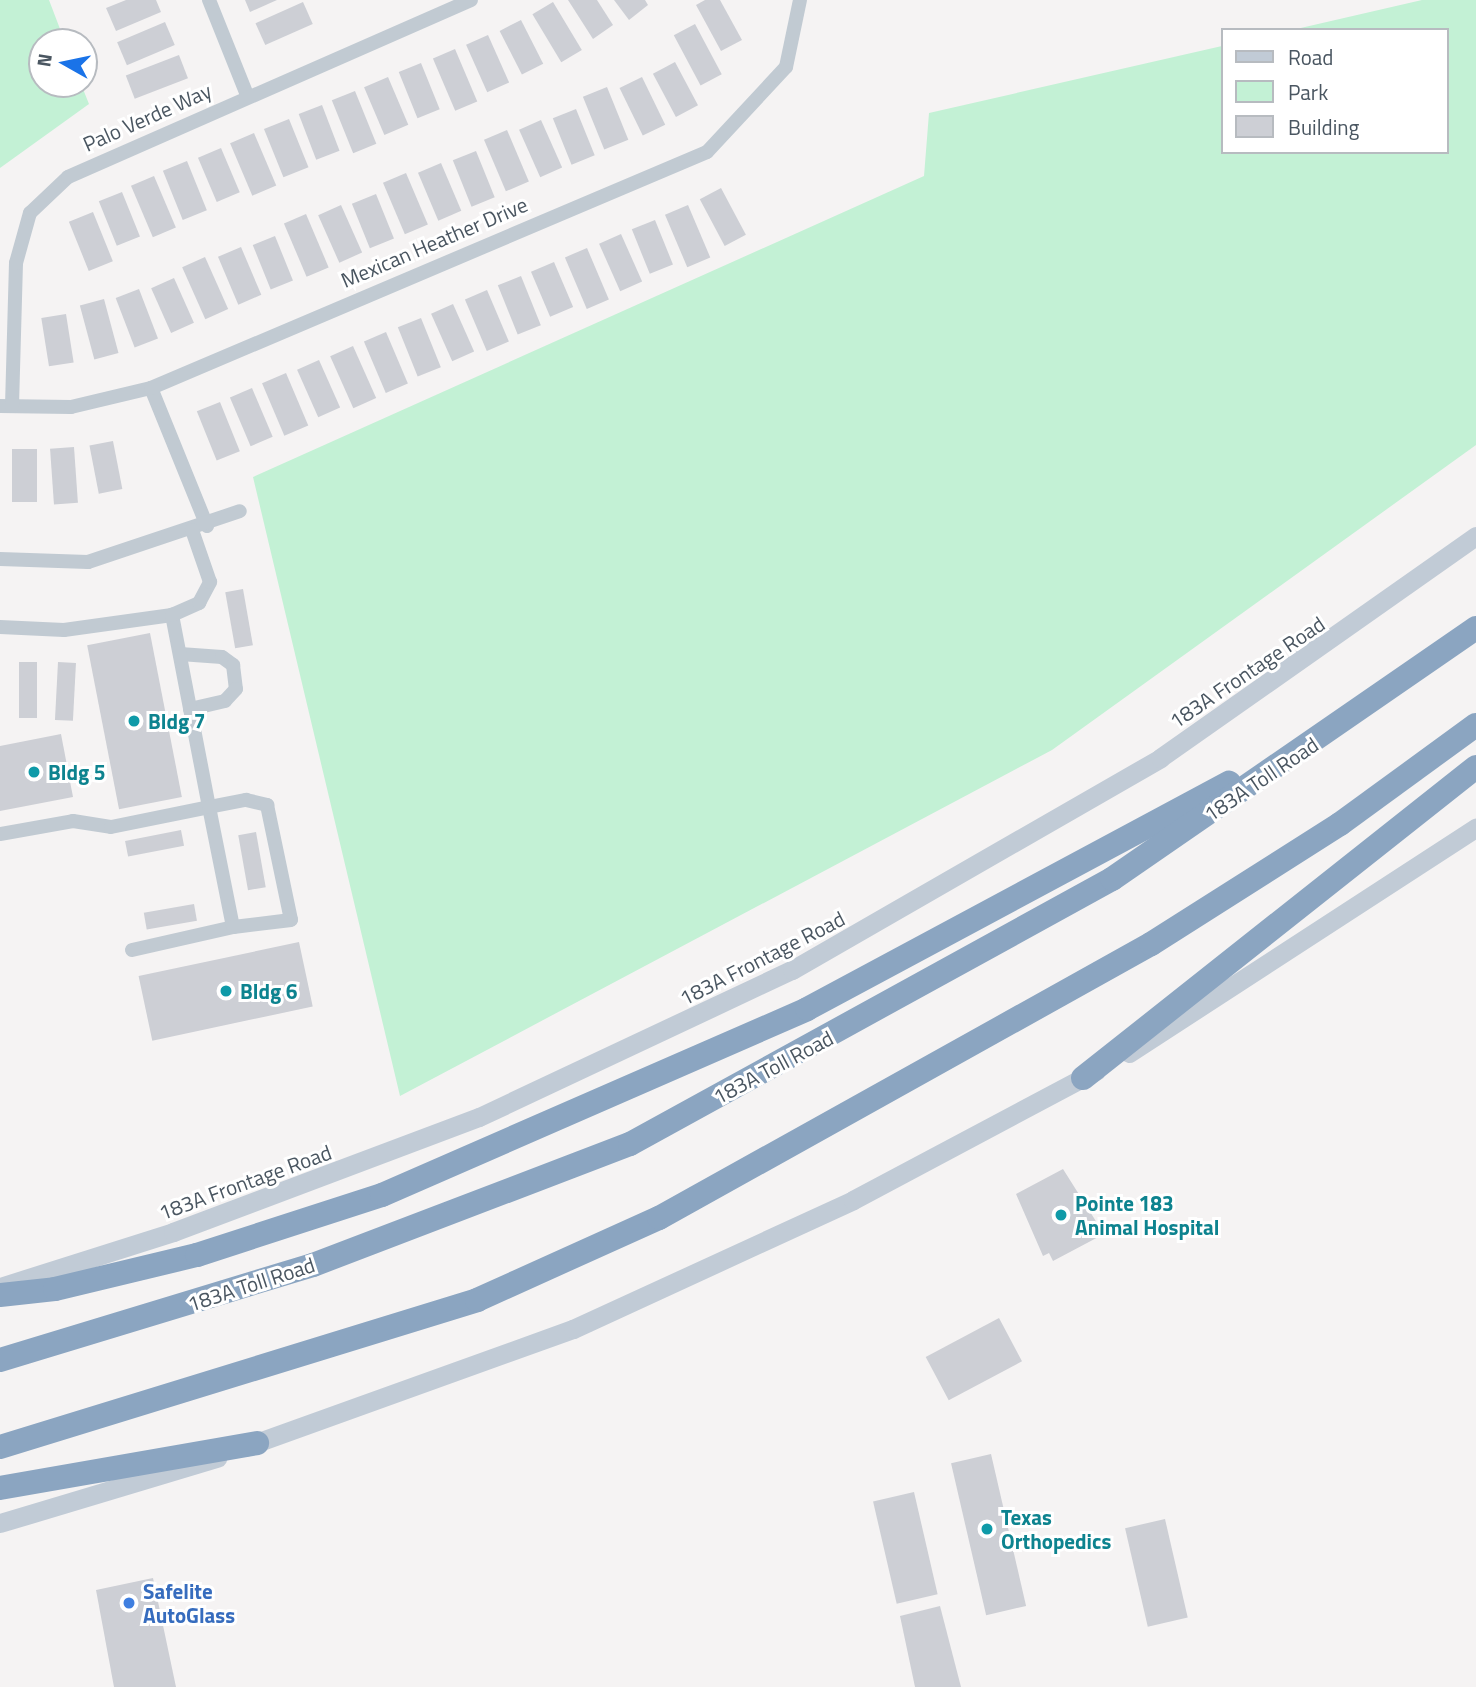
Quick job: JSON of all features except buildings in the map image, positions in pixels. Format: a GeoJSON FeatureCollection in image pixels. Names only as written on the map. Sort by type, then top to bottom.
{"type":"FeatureCollection","features":[{"type":"Feature","properties":{"kind":"highway","name":"183A Toll Road"},"geometry":{"type":"LineString","coordinates":[[0,1360],[313,1265],[630,1144],[1112,879],[1353,716],[1476,628]]}},
{"type":"Feature","properties":{"kind":"highway"},"geometry":{"type":"LineString","coordinates":[[0,1295],[197,1255],[382,1195],[807,1009],[1353,716]]}},
{"type":"Feature","properties":{"kind":"highway"},"geometry":{"type":"LineString","coordinates":[[0,1447],[477,1300],[659,1218],[1151,944],[1340,824],[1476,725]]}},
{"type":"Feature","properties":{"kind":"highway"},"geometry":{"type":"LineString","coordinates":[[1083,1079],[1476,767]]}},
{"type":"Feature","properties":{"kind":"highway"},"geometry":{"type":"LineString","coordinates":[[0,1488],[257,1443]]}},
{"type":"Feature","properties":{"kind":"main road","name":"183A Frontage Road"},"geometry":{"type":"LineString","coordinates":[[0,1287],[173,1232],[455,1127],[792,970],[1160,758],[1476,536]]}},
{"type":"Feature","properties":{"kind":"main road"},"geometry":{"type":"LineString","coordinates":[[0,1523],[257,1443],[573,1329],[853,1200],[1083,1079],[1258,975],[1476,828]]}},
{"type":"Feature","properties":{"kind":"street"},"geometry":{"type":"LineString","coordinates":[[209,0],[247,95]]}},
{"type":"Feature","properties":{"kind":"street","name":"Mexican Heather Drive"},"geometry":{"type":"LineString","coordinates":[[6,406],[71,407],[152,388],[708,152],[786,67],[800,0]]}},
{"type":"Feature","properties":{"kind":"street","name":"Palo Verde Way"},"geometry":{"type":"LineString","coordinates":[[6,406],[16,263],[30,212],[68,177],[247,95],[465,1]]}},
{"type":"Feature","properties":{"kind":"street"},"geometry":{"type":"LineString","coordinates":[[152,388],[207,526]]}},
{"type":"Feature","properties":{"kind":"street"},"geometry":{"type":"LineString","coordinates":[[0,559],[88,562],[207,526],[240,512]]}},
{"type":"Feature","properties":{"kind":"street"},"geometry":{"type":"LineString","coordinates":[[0,627],[64,630],[172,615],[199,603],[209,582],[192,530]]}},
{"type":"Feature","properties":{"kind":"street"},"geometry":{"type":"LineString","coordinates":[[172,615],[233,927]]}},
{"type":"Feature","properties":{"kind":"street"},"geometry":{"type":"LineString","coordinates":[[180,654],[222,657],[233,665],[236,690],[225,701],[190,709]]}},
{"type":"Feature","properties":{"kind":"street"},"geometry":{"type":"LineString","coordinates":[[0,834],[73,821],[111,827],[246,800],[267,805],[291,920],[233,927],[132,950]]}},
{"type":"Feature","properties":{"kind":"green space"},"geometry":{"type":"Polygon","coordinates":[[[0,0],[49,0],[60,28],[28,28],[28,98],[87,98],[89,104],[0,168],[0,0]]]}},
{"type":"Feature","properties":{"kind":"green space"},"geometry":{"type":"Polygon","coordinates":[[[1422,0],[1476,0],[1476,445],[1052,750],[400,1096],[253,477],[924,176],[929,113],[1220,46],[1220,154],[1448,154],[1448,28],[1301,28],[1422,0]]]}},
{"type":"Feature","properties":{"kind":"place","name":"Bldg 7"},"geometry":{"type":"Point","coordinates":[134,721]}},
{"type":"Feature","properties":{"kind":"place","name":"Bldg 5"},"geometry":{"type":"Point","coordinates":[34,772]}},
{"type":"Feature","properties":{"kind":"place","name":"Bldg 6"},"geometry":{"type":"Point","coordinates":[226,991]}},
{"type":"Feature","properties":{"kind":"place","name":"Pointe 183 Animal Hospital"},"geometry":{"type":"Point","coordinates":[1061,1215]}},
{"type":"Feature","properties":{"kind":"place","name":"Texas Orthopedics"},"geometry":{"type":"Point","coordinates":[987,1529]}},
{"type":"Feature","properties":{"kind":"place","name":"Safelite AutoGlass"},"geometry":{"type":"Point","coordinates":[129,1603]}}]}
